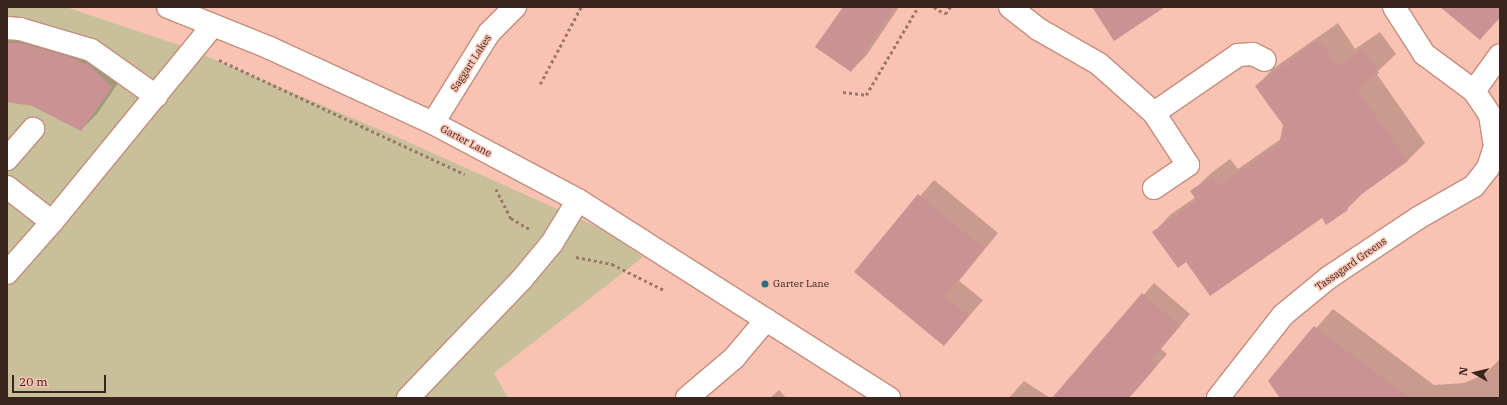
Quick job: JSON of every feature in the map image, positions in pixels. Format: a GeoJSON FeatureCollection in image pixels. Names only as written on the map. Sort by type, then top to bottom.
{"type":"FeatureCollection","features":[{"type":"Feature","properties":{"kind":"street","name":"Garter Lane"},"geometry":{"type":"LineString","coordinates":[[168,7],[270,48],[433,123],[578,200],[889,398]]}},
{"type":"Feature","properties":{"kind":"street","name":"Saggart Lakes"},"geometry":{"type":"LineString","coordinates":[[433,123],[489,33],[515,7]]}},
{"type":"Feature","properties":{"kind":"street"},"geometry":{"type":"LineString","coordinates":[[1010,7],[1038,29],[1098,64],[1154,112],[1188,165],[1154,188]]}},
{"type":"Feature","properties":{"kind":"street","name":"Tassagard Greens"},"geometry":{"type":"LineString","coordinates":[[1218,398],[1283,315],[1328,278],[1418,218],[1474,186],[1488,168],[1498,147],[1490,115],[1474,91],[1424,54],[1394,7]]}},
{"type":"Feature","properties":{"kind":"street"},"geometry":{"type":"LineString","coordinates":[[7,273],[52,222],[195,49],[213,25]]}},
{"type":"Feature","properties":{"kind":"street"},"geometry":{"type":"LineString","coordinates":[[7,28],[20,29],[91,50],[156,96]]}},
{"type":"Feature","properties":{"kind":"street"},"geometry":{"type":"LineString","coordinates":[[1154,112],[1238,55],[1253,54],[1265,60]]}},
{"type":"Feature","properties":{"kind":"street"},"geometry":{"type":"LineString","coordinates":[[1474,91],[1500,56]]}},
{"type":"Feature","properties":{"kind":"street"},"geometry":{"type":"LineString","coordinates":[[7,159],[33,129]]}},
{"type":"Feature","properties":{"kind":"street"},"geometry":{"type":"LineString","coordinates":[[7,187],[52,222]]}},
{"type":"Feature","properties":{"kind":"street"},"geometry":{"type":"LineString","coordinates":[[408,398],[522,278],[552,243],[578,200]]}},
{"type":"Feature","properties":{"kind":"street"},"geometry":{"type":"LineString","coordinates":[[687,398],[734,358],[766,320]]}},
{"type":"Feature","properties":{"kind":"path"},"geometry":{"type":"LineString","coordinates":[[540,84],[581,7]]}},
{"type":"Feature","properties":{"kind":"path"},"geometry":{"type":"LineString","coordinates":[[843,92],[866,95],[918,7]]}},
{"type":"Feature","properties":{"kind":"path"},"geometry":{"type":"LineString","coordinates":[[934,7],[945,14],[950,7]]}},
{"type":"Feature","properties":{"kind":"path"},"geometry":{"type":"LineString","coordinates":[[195,49],[467,175]]}},
{"type":"Feature","properties":{"kind":"path"},"geometry":{"type":"LineString","coordinates":[[489,184],[496,188],[511,218],[552,243],[579,258],[612,264],[672,294]]}},
{"type":"Feature","properties":{"kind":"shaded area"},"geometry":{"type":"Polygon","coordinates":[[[7,7],[66,7],[185,47],[390,134],[604,230],[643,257],[494,373],[508,398],[7,398],[7,7]]]}},
{"type":"Feature","properties":{"kind":"building"},"geometry":{"type":"Polygon","coordinates":[[[843,7],[895,7],[851,72],[815,47],[843,7]]]}},
{"type":"Feature","properties":{"kind":"building"},"geometry":{"type":"Polygon","coordinates":[[[1092,7],[1165,7],[1114,41],[1092,7]]]}},
{"type":"Feature","properties":{"kind":"building"},"geometry":{"type":"Polygon","coordinates":[[[1440,7],[1500,7],[1500,16],[1480,40],[1440,7]]]}},
{"type":"Feature","properties":{"kind":"building"},"geometry":{"type":"Polygon","coordinates":[[[1319,40],[1337,66],[1362,49],[1379,73],[1356,88],[1408,161],[1345,206],[1348,210],[1326,225],[1322,218],[1210,296],[1186,262],[1178,268],[1152,232],[1197,201],[1190,191],[1212,176],[1219,186],[1279,145],[1283,125],[1255,86],[1319,40]]]}},
{"type":"Feature","properties":{"kind":"building"},"geometry":{"type":"Polygon","coordinates":[[[7,43],[20,43],[67,56],[90,66],[112,87],[81,131],[32,106],[7,102],[7,43]]]}},
{"type":"Feature","properties":{"kind":"building"},"geometry":{"type":"Polygon","coordinates":[[[918,194],[984,248],[945,296],[969,316],[944,346],[854,272],[918,194]]]}},
{"type":"Feature","properties":{"kind":"building"},"geometry":{"type":"Polygon","coordinates":[[[1142,293],[1180,326],[1151,360],[1157,365],[1129,398],[1052,398],[1142,293]]]}},
{"type":"Feature","properties":{"kind":"building"},"geometry":{"type":"Polygon","coordinates":[[[1314,326],[1410,398],[1280,398],[1268,381],[1314,326]]]}},
{"type":"Feature","properties":{"kind":"place","name":"Garter Lane"},"geometry":{"type":"Point","coordinates":[765,284]}}]}
